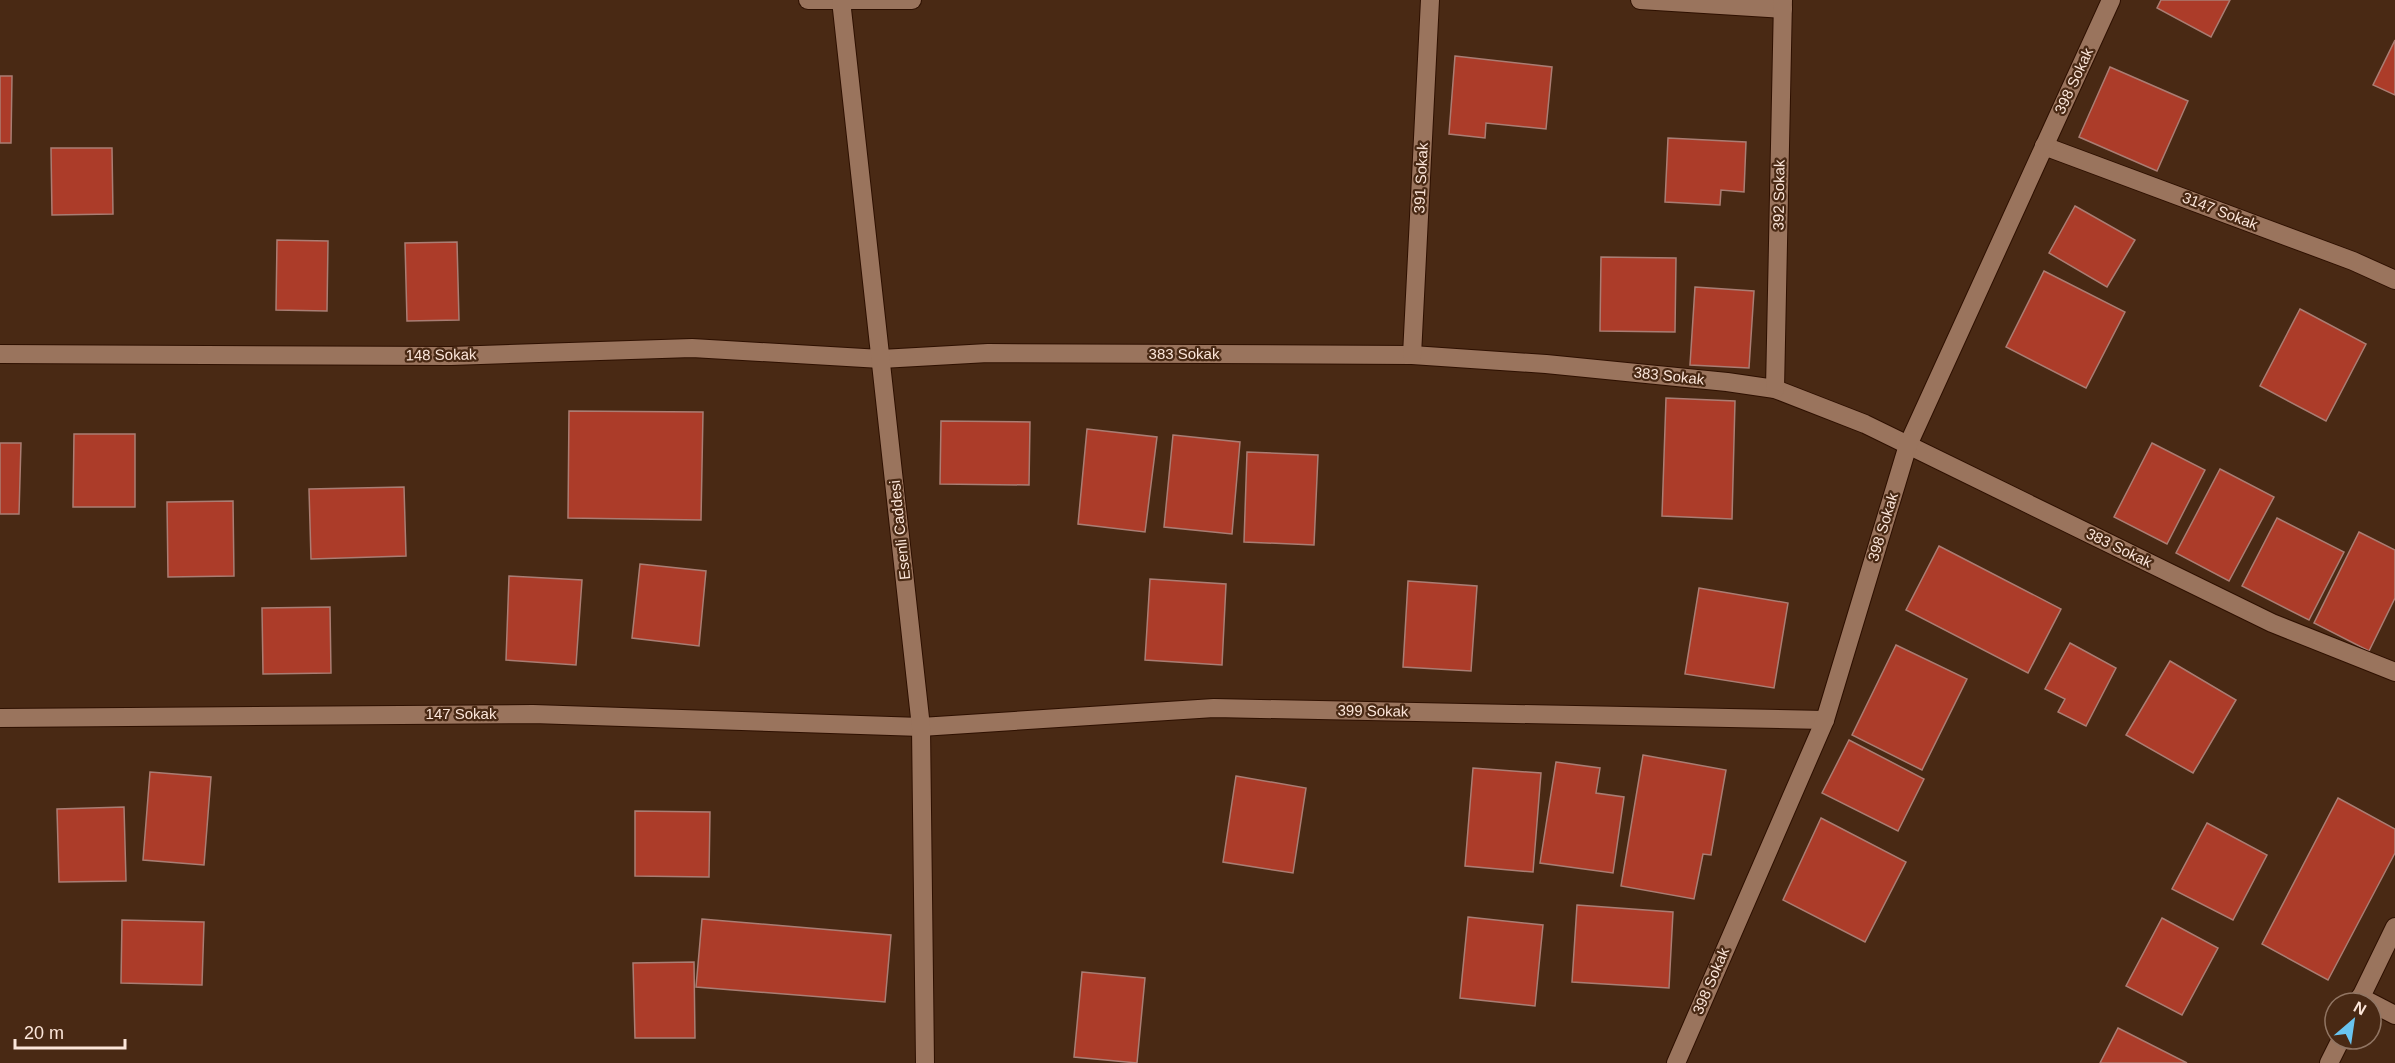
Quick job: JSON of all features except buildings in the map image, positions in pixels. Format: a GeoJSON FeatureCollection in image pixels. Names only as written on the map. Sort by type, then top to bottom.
{"type":"FeatureCollection","features":[{"type":"Feature","properties":{"kind":"street"},"geometry":{"type":"LineString","coordinates":[[808,0],[912,0]]}},
{"type":"Feature","properties":{"kind":"street","name":"391 Sokak"},"geometry":{"type":"LineString","coordinates":[[1412,356],[1430,0]]}},
{"type":"Feature","properties":{"kind":"street"},"geometry":{"type":"LineString","coordinates":[[1640,0],[1783,4]]}},
{"type":"Feature","properties":{"kind":"street","name":"398 Sokak"},"geometry":{"type":"LineString","coordinates":[[1676,1063],[1825,720],[1908,445],[2111,0]]}},
{"type":"Feature","properties":{"kind":"street","name":"Esenli Caddesi"},"geometry":{"type":"LineString","coordinates":[[841,1],[921,727],[926,1063]]}},
{"type":"Feature","properties":{"kind":"street","name":"392 Sokak"},"geometry":{"type":"LineString","coordinates":[[1775,389],[1783,4]]}},
{"type":"Feature","properties":{"kind":"street","name":"3147 Sokak"},"geometry":{"type":"LineString","coordinates":[[2044,146],[2342,257],[2395,280]]}},
{"type":"Feature","properties":{"kind":"street","name":"148 Sokak"},"geometry":{"type":"LineString","coordinates":[[0,354],[451,356],[692,348],[881,358]]}},
{"type":"Feature","properties":{"kind":"street","name":"383 Sokak"},"geometry":{"type":"LineString","coordinates":[[881,358],[988,353],[1412,356],[1546,364],[1775,389],[1865,424],[2272,622],[2395,672]]}},
{"type":"Feature","properties":{"kind":"street","name":"399 Sokak"},"geometry":{"type":"LineString","coordinates":[[921,727],[1214,708],[1825,720]]}},
{"type":"Feature","properties":{"kind":"street","name":"147 Sokak"},"geometry":{"type":"LineString","coordinates":[[0,718],[533,714],[921,727]]}},
{"type":"Feature","properties":{"kind":"street"},"geometry":{"type":"LineString","coordinates":[[2363,991],[2395,927]]}}]}
